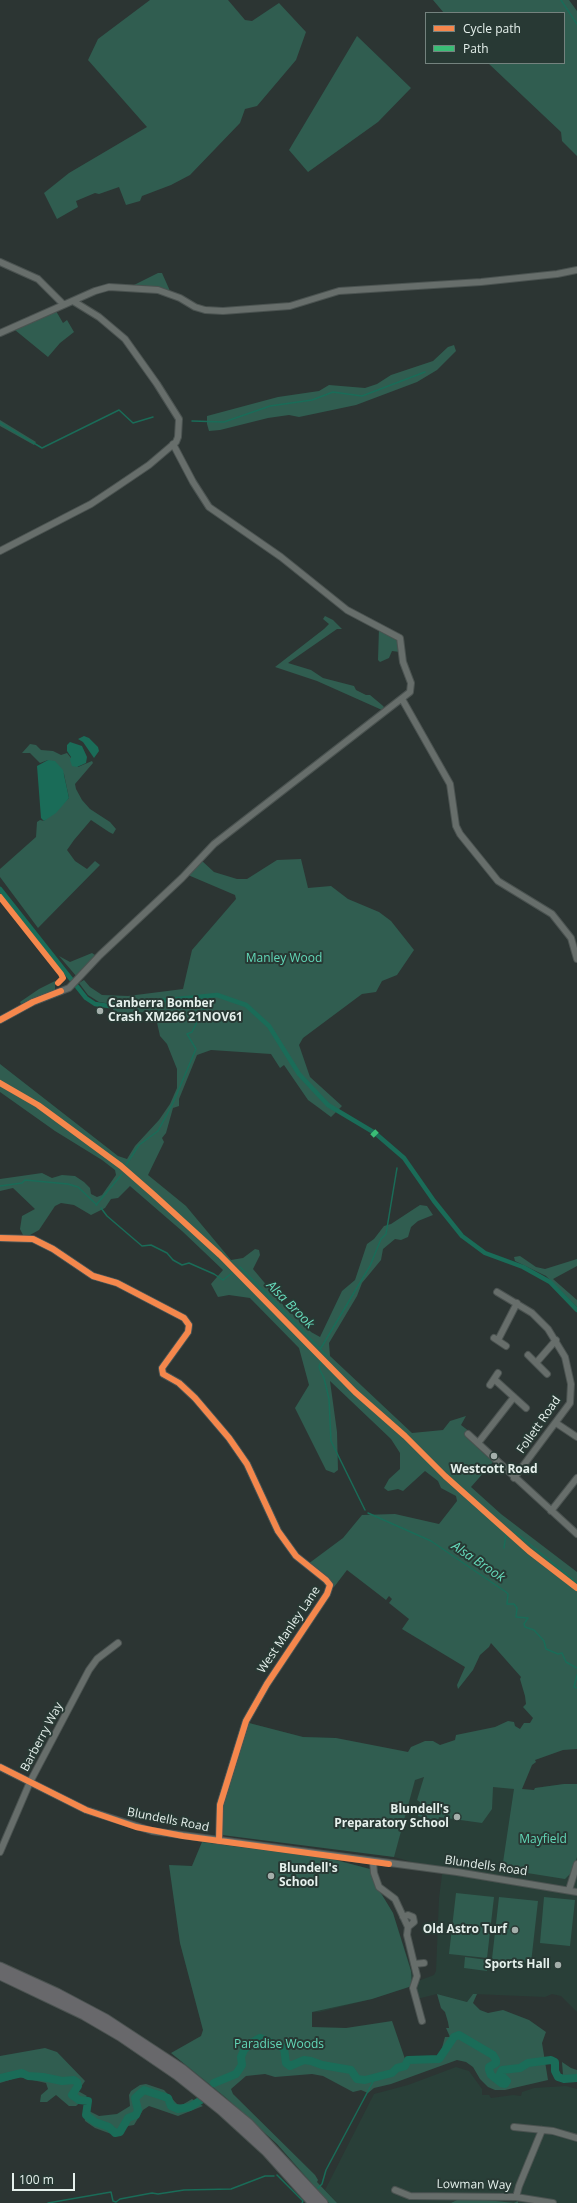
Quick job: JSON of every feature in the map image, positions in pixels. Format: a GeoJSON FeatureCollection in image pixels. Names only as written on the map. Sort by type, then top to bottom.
{"type":"FeatureCollection","features":[{"type":"Feature","properties":{"kind":"highway"},"geometry":{"type":"LineString","coordinates":[[0,1967],[57,1993],[106,2019],[182,2069],[249,2124],[323,2203]]}},
{"type":"Feature","properties":{"kind":"highway"},"geometry":{"type":"LineString","coordinates":[[0,1975],[84,2015],[140,2049],[177,2075],[221,2110],[267,2152],[313,2203]]}},
{"type":"Feature","properties":{"kind":"street"},"geometry":{"type":"LineString","coordinates":[[0,262],[38,278],[64,304]]}},
{"type":"Feature","properties":{"kind":"street"},"geometry":{"type":"LineString","coordinates":[[0,333],[64,304],[109,287],[158,290],[204,310],[230,310],[290,306],[339,291],[481,282],[557,274],[577,270]]}},
{"type":"Feature","properties":{"kind":"street"},"geometry":{"type":"LineString","coordinates":[[0,551],[91,504],[133,477],[173,444],[179,432],[179,419],[157,384],[125,339],[99,317],[73,301]]}},
{"type":"Feature","properties":{"kind":"street"},"geometry":{"type":"LineString","coordinates":[[0,1020],[33,1002],[69,988],[100,955],[182,878],[214,844],[268,804],[372,719],[402,699],[410,692],[412,687],[403,662],[400,638],[347,610],[281,557],[209,507],[193,482],[173,444]]}},
{"type":"Feature","properties":{"kind":"street"},"geometry":{"type":"LineString","coordinates":[[402,699],[450,784],[456,826],[460,834],[498,881],[515,893],[547,911],[557,919],[571,938],[577,959]]}},
{"type":"Feature","properties":{"kind":"street","name":"West Manley Lane"},"geometry":{"type":"LineString","coordinates":[[0,1238],[33,1239],[53,1249],[93,1276],[117,1283],[184,1318],[189,1325],[188,1332],[162,1368],[162,1374],[179,1383],[194,1398],[228,1438],[247,1464],[278,1531],[296,1556],[326,1580],[330,1585],[327,1594],[267,1684],[246,1721],[220,1804],[218,1841]]}},
{"type":"Feature","properties":{"kind":"street","name":"Follett Road"},"geometry":{"type":"LineString","coordinates":[[497,1292],[517,1303],[538,1318],[556,1340],[567,1364],[572,1393],[570,1403],[514,1478]]}},
{"type":"Feature","properties":{"kind":"street"},"geometry":{"type":"LineString","coordinates":[[506,1346],[496,1339],[517,1303]]}},
{"type":"Feature","properties":{"kind":"street"},"geometry":{"type":"LineString","coordinates":[[536,1363],[556,1340]]}},
{"type":"Feature","properties":{"kind":"street"},"geometry":{"type":"LineString","coordinates":[[528,1355],[548,1374]]}},
{"type":"Feature","properties":{"kind":"street"},"geometry":{"type":"LineString","coordinates":[[490,1385],[498,1373]]}},
{"type":"Feature","properties":{"kind":"street"},"geometry":{"type":"LineString","coordinates":[[494,1379],[526,1408]]}},
{"type":"Feature","properties":{"kind":"street"},"geometry":{"type":"LineString","coordinates":[[478,1443],[514,1397]]}},
{"type":"Feature","properties":{"kind":"street"},"geometry":{"type":"LineString","coordinates":[[556,1423],[577,1437]]}},
{"type":"Feature","properties":{"kind":"street"},"geometry":{"type":"LineString","coordinates":[[468,1434],[514,1478],[577,1534]]}},
{"type":"Feature","properties":{"kind":"street"},"geometry":{"type":"LineString","coordinates":[[551,1511],[577,1478]]}},
{"type":"Feature","properties":{"kind":"street","name":"Barberry Way"},"geometry":{"type":"LineString","coordinates":[[0,1852],[30,1782],[88,1670],[98,1659],[118,1643]]}},
{"type":"Feature","properties":{"kind":"street","name":"Blundells Road"},"geometry":{"type":"LineString","coordinates":[[0,1768],[86,1810],[119,1822],[152,1831],[577,1892]]}},
{"type":"Feature","properties":{"kind":"street"},"geometry":{"type":"LineString","coordinates":[[373,1862],[374,1873],[379,1887],[395,1899],[408,1927],[407,1935],[417,1976],[413,1988],[422,2021]]}},
{"type":"Feature","properties":{"kind":"street"},"geometry":{"type":"LineString","coordinates":[[568,1890],[577,1864]]}},
{"type":"Feature","properties":{"kind":"street"},"geometry":{"type":"LineString","coordinates":[[403,1916],[408,1915],[413,1917],[414,1922],[408,1927]]}},
{"type":"Feature","properties":{"kind":"street"},"geometry":{"type":"LineString","coordinates":[[414,1964],[424,1963]]}},
{"type":"Feature","properties":{"kind":"street"},"geometry":{"type":"LineString","coordinates":[[514,2127],[542,2130],[577,2138]]}},
{"type":"Feature","properties":{"kind":"street"},"geometry":{"type":"LineString","coordinates":[[516,2197],[542,2130]]}},
{"type":"Feature","properties":{"kind":"street","name":"Lowman Way"},"geometry":{"type":"LineString","coordinates":[[395,2190],[410,2196],[516,2197],[553,2203]]}},
{"type":"Feature","properties":{"kind":"street"},"geometry":{"type":"LineString","coordinates":[[445,2203],[446,2196]]}},
{"type":"Feature","properties":{"kind":"shaded area"},"geometry":{"type":"Polygon","coordinates":[[[84,736],[89,738],[98,747],[99,751],[94,758],[83,742],[78,739],[84,736]]]}},
{"type":"Feature","properties":{"kind":"shaded area"},"geometry":{"type":"Polygon","coordinates":[[[70,742],[82,746],[87,757],[86,763],[77,767],[72,766],[70,760],[71,757],[67,751],[67,745],[70,742]]]}},
{"type":"Feature","properties":{"kind":"shaded area"},"geometry":{"type":"Polygon","coordinates":[[[48,760],[55,761],[63,770],[69,798],[56,813],[44,821],[41,818],[37,766],[48,760]]]}},
{"type":"Feature","properties":{"kind":"shaded area","name":"Blundell's School"},"geometry":{"type":"Polygon","coordinates":[[[249,1723],[303,1737],[336,1738],[514,1789],[534,1790],[535,1788],[564,1784],[577,1784],[577,2012],[561,1996],[552,1994],[545,1997],[473,1994],[467,2002],[437,1994],[413,2000],[411,1986],[372,1999],[320,2012],[253,2015],[203,2030],[180,1943],[169,1865],[192,1866],[202,1842],[332,1859],[370,1869],[373,1880],[393,1913],[413,1975],[418,1981],[434,1975],[436,1971],[439,1898],[443,1867],[412,1862],[394,1857],[306,1845],[249,1723]]]}},
{"type":"Feature","properties":{"kind":"shaded area"},"geometry":{"type":"Polygon","coordinates":[[[456,2067],[469,2071],[482,2089],[482,2095],[489,2095],[491,2098],[513,2095],[521,2096],[522,2092],[534,2088],[566,2086],[577,2089],[577,2203],[337,2203],[325,2190],[374,2094],[408,2085],[456,2067]]]}},
{"type":"Feature","properties":{"kind":"green space"},"geometry":{"type":"Polygon","coordinates":[[[150,0],[228,0],[245,20],[252,21],[279,3],[306,32],[296,60],[257,106],[245,109],[240,123],[190,175],[171,185],[142,196],[140,201],[126,205],[119,187],[99,194],[95,193],[76,201],[78,207],[57,219],[44,193],[69,173],[147,127],[88,60],[98,39],[150,0]]]}},
{"type":"Feature","properties":{"kind":"green space"},"geometry":{"type":"Polygon","coordinates":[[[433,0],[569,0],[577,11],[577,156],[562,141],[561,132],[489,64],[565,64],[565,12],[443,12],[433,0]]]}},
{"type":"Feature","properties":{"kind":"green space"},"geometry":{"type":"Polygon","coordinates":[[[357,36],[411,88],[378,122],[308,172],[289,150],[357,36]]]}},
{"type":"Feature","properties":{"kind":"green space"},"geometry":{"type":"Polygon","coordinates":[[[158,273],[162,273],[170,291],[159,287],[134,285],[158,273]]]}},
{"type":"Feature","properties":{"kind":"green space"},"geometry":{"type":"Polygon","coordinates":[[[56,311],[63,323],[67,320],[74,332],[60,343],[48,357],[15,330],[56,311]]]}},
{"type":"Feature","properties":{"kind":"green space"},"geometry":{"type":"Polygon","coordinates":[[[454,345],[456,351],[437,370],[417,382],[356,405],[299,417],[289,415],[268,418],[220,430],[209,431],[207,416],[278,397],[319,391],[329,385],[365,388],[377,384],[391,375],[433,361],[448,347],[454,345]]]}},
{"type":"Feature","properties":{"kind":"green space"},"geometry":{"type":"Polygon","coordinates":[[[0,420],[36,442],[34,445],[0,426],[0,420]]]}},
{"type":"Feature","properties":{"kind":"green space"},"geometry":{"type":"Polygon","coordinates":[[[325,616],[333,620],[342,629],[337,629],[288,663],[311,670],[323,678],[354,686],[356,690],[366,695],[370,695],[382,705],[384,707],[382,710],[317,681],[275,667],[329,624],[323,619],[325,616]]]}},
{"type":"Feature","properties":{"kind":"green space"},"geometry":{"type":"Polygon","coordinates":[[[379,628],[399,640],[400,652],[392,651],[389,658],[380,662],[378,660],[379,628]]]}},
{"type":"Feature","properties":{"kind":"green space"},"geometry":{"type":"Polygon","coordinates":[[[30,744],[36,745],[41,750],[53,751],[61,755],[67,753],[78,767],[92,761],[93,763],[75,784],[76,789],[82,800],[90,809],[110,822],[116,829],[113,834],[91,820],[74,840],[67,850],[75,861],[87,869],[95,861],[100,865],[38,928],[0,877],[0,869],[36,837],[37,822],[40,820],[44,821],[69,798],[64,774],[48,760],[40,763],[30,753],[22,753],[30,744]]]}},
{"type":"Feature","properties":{"kind":"green space"},"geometry":{"type":"Polygon","coordinates":[[[301,859],[308,888],[331,886],[348,899],[379,912],[391,921],[414,950],[397,975],[382,981],[376,992],[362,994],[303,1038],[299,1045],[310,1077],[342,1106],[331,1117],[308,1100],[284,1065],[280,1068],[271,1054],[211,1050],[197,1055],[179,1099],[179,1106],[173,1108],[166,1133],[162,1138],[164,1142],[148,1175],[186,1206],[231,1260],[243,1258],[255,1249],[259,1250],[260,1255],[253,1269],[289,1312],[300,1319],[311,1332],[320,1337],[342,1291],[355,1280],[367,1244],[374,1239],[384,1226],[391,1224],[420,1205],[427,1206],[433,1215],[418,1221],[411,1227],[408,1237],[401,1240],[395,1239],[383,1249],[381,1260],[362,1283],[357,1296],[329,1343],[330,1356],[412,1433],[443,1430],[450,1421],[466,1416],[461,1425],[470,1432],[466,1437],[493,1462],[471,1487],[501,1514],[577,1572],[577,1749],[563,1750],[535,1760],[536,1762],[532,1765],[522,1789],[534,1790],[535,1788],[564,1784],[577,1784],[577,1857],[573,1871],[565,1879],[502,1869],[514,1789],[493,1787],[492,1809],[482,1823],[439,1817],[438,1821],[418,1816],[420,1802],[417,1800],[424,1777],[415,1780],[394,1857],[222,1835],[222,1803],[249,1723],[303,1737],[336,1738],[408,1752],[411,1747],[425,1741],[433,1741],[440,1745],[455,1740],[456,1735],[495,1727],[508,1721],[514,1722],[515,1726],[520,1729],[524,1723],[530,1723],[533,1718],[523,1707],[526,1704],[520,1679],[521,1677],[491,1643],[489,1647],[480,1655],[473,1670],[458,1689],[457,1685],[465,1667],[402,1629],[409,1619],[389,1603],[392,1599],[389,1596],[386,1600],[347,1570],[334,1587],[308,1564],[343,1538],[362,1515],[395,1514],[439,1524],[457,1501],[456,1496],[441,1488],[438,1481],[425,1471],[403,1491],[398,1489],[388,1491],[384,1488],[389,1479],[400,1469],[400,1453],[391,1439],[330,1381],[337,1432],[338,1470],[334,1473],[326,1470],[295,1408],[309,1385],[299,1348],[250,1298],[229,1295],[218,1297],[211,1284],[223,1270],[182,1231],[130,1186],[118,1198],[111,1199],[105,1208],[91,1215],[74,1205],[61,1203],[55,1206],[39,1230],[30,1235],[23,1235],[20,1229],[22,1216],[35,1209],[13,1188],[0,1191],[0,1179],[42,1173],[52,1178],[62,1175],[75,1176],[90,1188],[91,1194],[97,1197],[102,1195],[116,1175],[115,1170],[102,1160],[55,1131],[0,1092],[0,1064],[118,1156],[127,1159],[135,1146],[159,1120],[170,1104],[177,1088],[177,1069],[167,1044],[160,1036],[156,1018],[147,1012],[114,1014],[112,1004],[99,1002],[88,995],[79,983],[84,980],[90,987],[102,995],[128,996],[183,989],[192,950],[236,899],[235,895],[188,875],[201,860],[214,872],[237,879],[247,879],[277,860],[301,859]]]}},
{"type":"Feature","properties":{"kind":"green space"},"geometry":{"type":"Polygon","coordinates":[[[92,953],[95,955],[77,977],[59,956],[70,962],[92,953]]]}},
{"type":"Feature","properties":{"kind":"green space"},"geometry":{"type":"Polygon","coordinates":[[[55,981],[55,991],[21,1004],[20,1002],[39,989],[55,981]]]}},
{"type":"Feature","properties":{"kind":"green space"},"geometry":{"type":"Polygon","coordinates":[[[520,1256],[536,1267],[545,1269],[577,1259],[577,1266],[553,1279],[577,1300],[577,1307],[546,1276],[515,1261],[514,1257],[520,1256]]]}},
{"type":"Feature","properties":{"kind":"green space","name":"Paradise Woods"},"geometry":{"type":"Polygon","coordinates":[[[202,1842],[332,1859],[370,1869],[373,1880],[393,1913],[411,1971],[412,1986],[372,1999],[312,2012],[312,2027],[346,2028],[392,2021],[405,2059],[431,2058],[440,2055],[445,2037],[450,2037],[446,2028],[449,2028],[445,2012],[441,2008],[437,1994],[467,2002],[473,1994],[477,1994],[473,2003],[480,2010],[488,2013],[503,2010],[529,2020],[546,2032],[542,2043],[548,2080],[505,2090],[495,2090],[488,2087],[480,2079],[473,2067],[466,2062],[457,2060],[391,2084],[374,2088],[368,2093],[361,2090],[353,2092],[323,2076],[312,2074],[275,2077],[265,2074],[246,2076],[231,2089],[233,2094],[315,2175],[318,2180],[317,2182],[337,2203],[329,2203],[277,2144],[225,2097],[171,2053],[201,2036],[203,2030],[180,1943],[169,1865],[192,1866],[202,1842]]]}},
{"type":"Feature","properties":{"kind":"green space"},"geometry":{"type":"Polygon","coordinates":[[[456,1893],[494,1897],[487,1958],[449,1954],[456,1893]]]}},
{"type":"Feature","properties":{"kind":"green space","name":"Old Astro Turf"},"geometry":{"type":"Polygon","coordinates":[[[499,1897],[538,1901],[531,1963],[492,1959],[499,1897]]]}},
{"type":"Feature","properties":{"kind":"green space"},"geometry":{"type":"Polygon","coordinates":[[[544,1897],[575,1900],[570,1946],[540,1943],[544,1897]]]}},
{"type":"Feature","properties":{"kind":"green space"},"geometry":{"type":"Polygon","coordinates":[[[465,1957],[488,1960],[487,1971],[464,1968],[465,1957]]]}},
{"type":"Feature","properties":{"kind":"green space"},"geometry":{"type":"Polygon","coordinates":[[[45,2048],[57,2052],[85,2081],[78,2091],[87,2096],[76,2106],[69,2106],[56,2095],[47,2102],[40,2102],[41,2095],[48,2089],[46,2083],[19,2077],[0,2083],[0,2056],[45,2048]]]}},
{"type":"Feature","properties":{"kind":"green space"},"geometry":{"type":"Polygon","coordinates":[[[562,2062],[577,2070],[577,2077],[563,2075],[562,2062]]]}},
{"type":"Feature","properties":{"kind":"green space"},"geometry":{"type":"Polygon","coordinates":[[[146,2084],[164,2090],[177,2104],[182,2105],[192,2099],[203,2106],[178,2116],[149,2106],[143,2110],[134,2125],[128,2126],[119,2135],[114,2135],[95,2128],[85,2121],[83,2108],[99,2116],[117,2114],[130,2106],[129,2095],[131,2091],[140,2085],[146,2084]]]}},
{"type":"Feature","properties":{"kind":"green space"},"geometry":{"type":"Polygon","coordinates":[[[457,2200],[487,2200],[514,2203],[451,2203],[457,2200]]]}},
{"type":"Feature","properties":{"kind":"waterway"},"geometry":{"type":"LineString","coordinates":[[561,0],[577,24]]}},
{"type":"Feature","properties":{"kind":"waterway"},"geometry":{"type":"LineString","coordinates":[[192,421],[224,422],[270,406],[312,400],[333,392],[362,396],[425,372]]}},
{"type":"Feature","properties":{"kind":"waterway"},"geometry":{"type":"LineString","coordinates":[[0,423],[42,448],[119,410],[133,423],[153,417]]}},
{"type":"Feature","properties":{"kind":"waterway"},"geometry":{"type":"LineString","coordinates":[[0,889],[86,998],[95,1004],[109,1006],[217,995],[246,1005],[269,1026],[299,1074],[328,1105],[375,1133],[404,1158],[434,1201],[462,1236],[485,1253],[523,1267],[550,1282],[577,1310]]}},
{"type":"Feature","properties":{"kind":"waterway"},"geometry":{"type":"LineString","coordinates":[[126,1165],[139,1145],[158,1131],[173,1103],[196,1049],[187,1034],[192,1032],[204,1008]]}},
{"type":"Feature","properties":{"kind":"waterway"},"geometry":{"type":"LineString","coordinates":[[321,1348],[370,1266],[381,1239],[386,1234],[397,1168]]}},
{"type":"Feature","properties":{"kind":"waterway"},"geometry":{"type":"LineString","coordinates":[[96,1205],[122,1174]]}},
{"type":"Feature","properties":{"kind":"waterway","name":"Alsa Brook"},"geometry":{"type":"LineString","coordinates":[[0,1186],[22,1183],[25,1180],[68,1184],[78,1187],[97,1205]]}},
{"type":"Feature","properties":{"kind":"waterway","name":"Alsa Brook"},"geometry":{"type":"LineString","coordinates":[[101,1208],[107,1216],[142,1246],[151,1245],[167,1253],[173,1260],[182,1265],[189,1263],[214,1274],[223,1280],[232,1273]]}},
{"type":"Feature","properties":{"kind":"waterway","name":"Alsa Brook"},"geometry":{"type":"LineString","coordinates":[[240,1267],[327,1356]]}},
{"type":"Feature","properties":{"kind":"waterway","name":"Alsa Brook"},"geometry":{"type":"LineString","coordinates":[[321,1362],[319,1366],[324,1378],[329,1399],[331,1441],[365,1510]]}},
{"type":"Feature","properties":{"kind":"waterway"},"geometry":{"type":"LineString","coordinates":[[426,1461],[506,1534],[504,1548]]}},
{"type":"Feature","properties":{"kind":"waterway","name":"Alsa Brook"},"geometry":{"type":"LineString","coordinates":[[368,1513],[431,1541],[506,1592],[508,1594],[507,1604],[514,1604],[517,1608],[516,1617],[528,1618],[524,1624],[525,1627],[534,1630],[544,1641],[546,1649],[558,1654],[562,1653],[566,1662],[577,1668]]}},
{"type":"Feature","properties":{"kind":"waterway"},"geometry":{"type":"LineString","coordinates":[[515,1532],[577,1583]]}},
{"type":"Feature","properties":{"kind":"waterway","name":"Alsa Brook"},"geometry":{"type":"LineString","coordinates":[[577,1675],[574,1687],[577,1688]]}},
{"type":"Feature","properties":{"kind":"waterway"},"geometry":{"type":"LineString","coordinates":[[214,2083],[236,2074],[242,2065],[241,2057],[244,2050],[251,2043],[260,2038],[284,2048],[286,2063],[290,2066],[304,2060],[311,2061],[322,2065],[351,2070],[357,2079],[365,2080],[392,2073],[397,2068],[405,2066],[408,2060],[439,2059],[454,2037],[459,2035],[493,2055],[496,2063],[489,2067],[489,2070],[491,2075],[501,2083],[505,2084],[507,2081],[500,2074],[502,2070],[520,2068],[528,2063],[551,2060],[555,2062],[555,2071],[558,2077],[564,2079],[577,2078]]}},
{"type":"Feature","properties":{"kind":"waterway"},"geometry":{"type":"LineString","coordinates":[[0,2078],[22,2073],[28,2076],[62,2081],[74,2080],[77,2082],[78,2086],[72,2095],[79,2100],[88,2101],[86,2115],[95,2122],[109,2127],[115,2133],[120,2132],[128,2118],[136,2115],[138,2110],[135,2098],[144,2090],[168,2098],[171,2106],[178,2109],[190,2107],[201,2100]]}},
{"type":"Feature","properties":{"kind":"waterway"},"geometry":{"type":"LineString","coordinates":[[318,2188],[322,2184],[326,2170],[375,2078]]}},
{"type":"Feature","properties":{"kind":"waterway"},"geometry":{"type":"LineString","coordinates":[[277,2175],[303,2201],[302,2203]]}},
{"type":"Feature","properties":{"kind":"waterway"},"geometry":{"type":"LineString","coordinates":[[48,2203],[111,2192],[113,2201],[116,2202],[120,2199],[152,2193],[158,2194],[184,2190],[231,2189],[265,2176],[274,2176]]}},
{"type":"Feature","properties":{"kind":"marked path"},"geometry":{"type":"LineString","coordinates":[[372,1136],[377,1131]]}},
{"type":"Feature","properties":{"kind":"cycle path"},"geometry":{"type":"LineString","coordinates":[[0,897],[61,974],[63,978],[58,983]]}},
{"type":"Feature","properties":{"kind":"cycle path"},"geometry":{"type":"LineString","coordinates":[[0,1020],[33,1002],[61,991]]}},
{"type":"Feature","properties":{"kind":"cycle path"},"geometry":{"type":"LineString","coordinates":[[0,1083],[38,1105],[121,1166],[153,1194],[220,1255],[355,1392],[405,1436],[445,1476],[529,1551],[577,1588]]}},
{"type":"Feature","properties":{"kind":"cycle path"},"geometry":{"type":"LineString","coordinates":[[0,1238],[33,1239],[53,1249],[93,1276],[117,1283],[184,1318],[189,1325],[188,1332],[162,1368],[163,1374],[179,1383],[195,1398],[229,1438],[247,1464],[278,1531],[296,1556],[326,1580],[330,1585],[327,1594],[267,1684],[246,1721],[220,1805],[219,1841]]}},
{"type":"Feature","properties":{"kind":"cycle path"},"geometry":{"type":"LineString","coordinates":[[0,1767],[86,1810],[136,1827],[183,1836],[389,1864]]}},
{"type":"Feature","properties":{"kind":"place","name":"Canberra Bomber Crash XM266 21NOV61"},"geometry":{"type":"Point","coordinates":[100,1011]}},
{"type":"Feature","properties":{"kind":"place","name":"Westcott Road"},"geometry":{"type":"Point","coordinates":[494,1456]}},
{"type":"Feature","properties":{"kind":"place","name":"Blundell's Preparatory School"},"geometry":{"type":"Point","coordinates":[457,1817]}},
{"type":"Feature","properties":{"kind":"place","name":"Blundell's School"},"geometry":{"type":"Point","coordinates":[271,1876]}},
{"type":"Feature","properties":{"kind":"place","name":"Old Astro Turf"},"geometry":{"type":"Point","coordinates":[515,1930]}},
{"type":"Feature","properties":{"kind":"place","name":"Sports Hall"},"geometry":{"type":"Point","coordinates":[558,1965]}},
{"type":"Feature","properties":{"kind":"park label","name":"Manley Wood"},"geometry":{"type":"Point","coordinates":[284,959]}},
{"type":"Feature","properties":{"kind":"park label","name":"Mayfield"},"geometry":{"type":"Point","coordinates":[543,1840]}}]}
